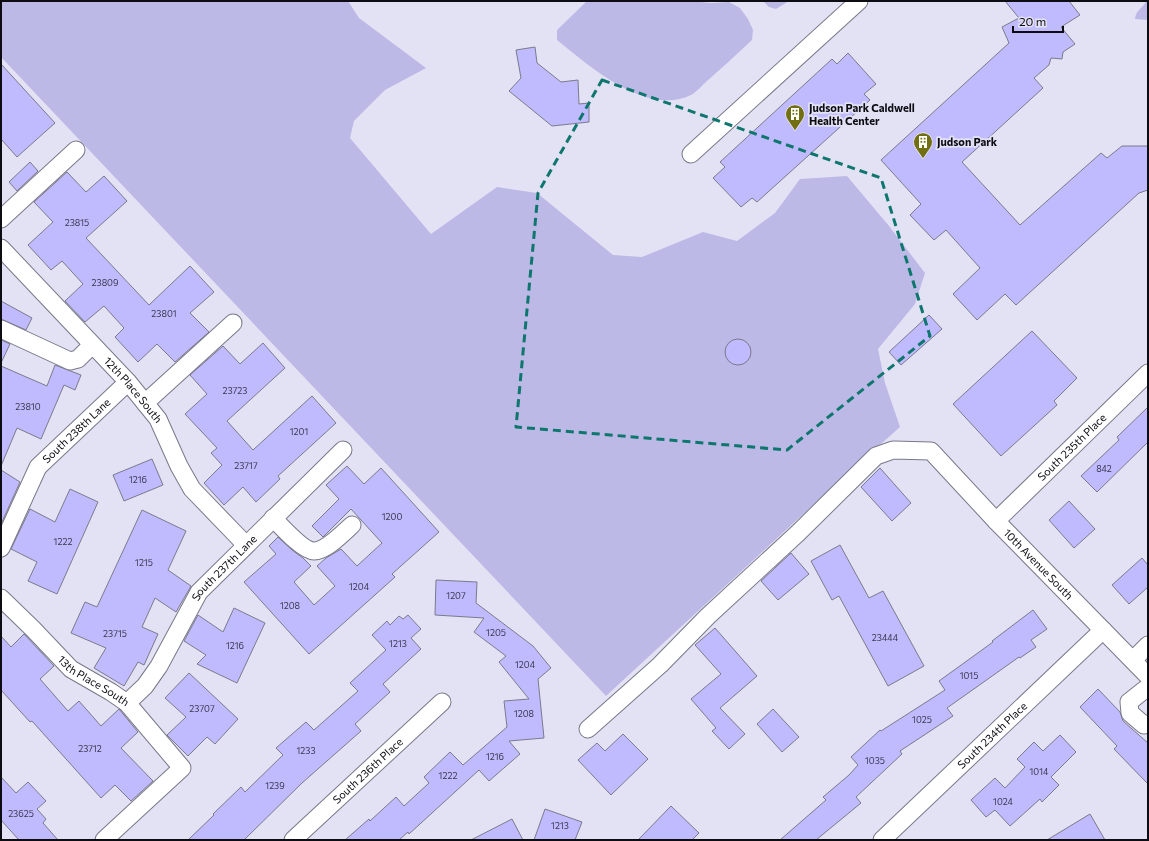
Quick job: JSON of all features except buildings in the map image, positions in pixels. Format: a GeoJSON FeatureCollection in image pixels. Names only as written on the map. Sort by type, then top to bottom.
{"type":"FeatureCollection","features":[{"type":"Feature","properties":{"kind":"street"},"geometry":{"type":"LineString","coordinates":[[691,154],[859,1]]}},
{"type":"Feature","properties":{"kind":"street"},"geometry":{"type":"LineString","coordinates":[[1,219],[76,150]]}},
{"type":"Feature","properties":{"kind":"street","name":"12th Place South"},"geometry":{"type":"LineString","coordinates":[[1,248],[128,382],[158,419],[179,466],[192,489],[246,545]]}},
{"type":"Feature","properties":{"kind":"street"},"geometry":{"type":"LineString","coordinates":[[145,403],[233,323]]}},
{"type":"Feature","properties":{"kind":"street"},"geometry":{"type":"LineString","coordinates":[[1,329],[70,361],[78,360],[92,345]]}},
{"type":"Feature","properties":{"kind":"street","name":"South 235th Place"},"geometry":{"type":"LineString","coordinates":[[996,521],[1148,372]]}},
{"type":"Feature","properties":{"kind":"street","name":"South 238th Lane"},"geometry":{"type":"LineString","coordinates":[[1,548],[38,466],[128,382]]}},
{"type":"Feature","properties":{"kind":"street","name":"South 237th Lane"},"geometry":{"type":"LineString","coordinates":[[127,704],[145,686],[159,666],[199,592],[343,450]]}},
{"type":"Feature","properties":{"kind":"street","name":"10th Avenue South"},"geometry":{"type":"LineString","coordinates":[[588,730],[660,665],[708,616],[798,532],[876,456],[893,450],[931,451],[996,521],[1148,676]]}},
{"type":"Feature","properties":{"kind":"street"},"geometry":{"type":"LineString","coordinates":[[273,518],[306,549],[314,551],[327,546],[352,525]]}},
{"type":"Feature","properties":{"kind":"street","name":"13th Place South"},"geometry":{"type":"LineString","coordinates":[[1,598],[71,669],[111,692],[127,704],[182,768],[104,840]]}},
{"type":"Feature","properties":{"kind":"street","name":"South 234th Place"},"geometry":{"type":"LineString","coordinates":[[882,840],[1103,630]]}},
{"type":"Feature","properties":{"kind":"street"},"geometry":{"type":"LineString","coordinates":[[1133,660],[1148,645]]}},
{"type":"Feature","properties":{"kind":"street"},"geometry":{"type":"LineString","coordinates":[[1148,687],[1130,702],[1130,713],[1144,724],[1148,724]]}},
{"type":"Feature","properties":{"kind":"street","name":"South 236th Place"},"geometry":{"type":"LineString","coordinates":[[293,840],[442,702]]}},
{"type":"Feature","properties":{"kind":"highlighted area"},"geometry":{"type":"Polygon","coordinates":[[[602,80],[881,178],[930,336],[787,450],[516,427],[538,193],[602,80]]]}},
{"type":"Feature","properties":{"kind":"shaded area"},"geometry":{"type":"Polygon","coordinates":[[[1,1],[348,1],[359,18],[426,68],[385,90],[354,121],[350,138],[431,234],[497,187],[537,193],[613,255],[642,257],[703,232],[737,241],[775,213],[800,179],[847,176],[889,226],[925,273],[915,304],[878,349],[885,383],[900,427],[606,696],[1,57],[1,1]]]}},
{"type":"Feature","properties":{"kind":"shaded area"},"geometry":{"type":"Polygon","coordinates":[[[587,1],[729,2],[740,8],[748,19],[753,30],[752,40],[693,94],[674,100],[656,99],[638,94],[620,86],[585,63],[557,40],[557,30],[587,1]]]}},
{"type":"Feature","properties":{"kind":"shaded area"},"geometry":{"type":"Polygon","coordinates":[[[763,1],[789,1],[776,9],[769,7],[763,1]]]}},
{"type":"Feature","properties":{"kind":"shaded area"},"geometry":{"type":"Polygon","coordinates":[[[1146,1],[1148,1],[1148,20],[1135,19],[1138,11],[1146,1]]]}},
{"type":"Feature","properties":{"kind":"place","name":"Judson Park Caldwell Health Center"},"geometry":{"type":"Point","coordinates":[795,131]}},
{"type":"Feature","properties":{"kind":"place","name":"Judson Park"},"geometry":{"type":"Point","coordinates":[923,159]}}]}
